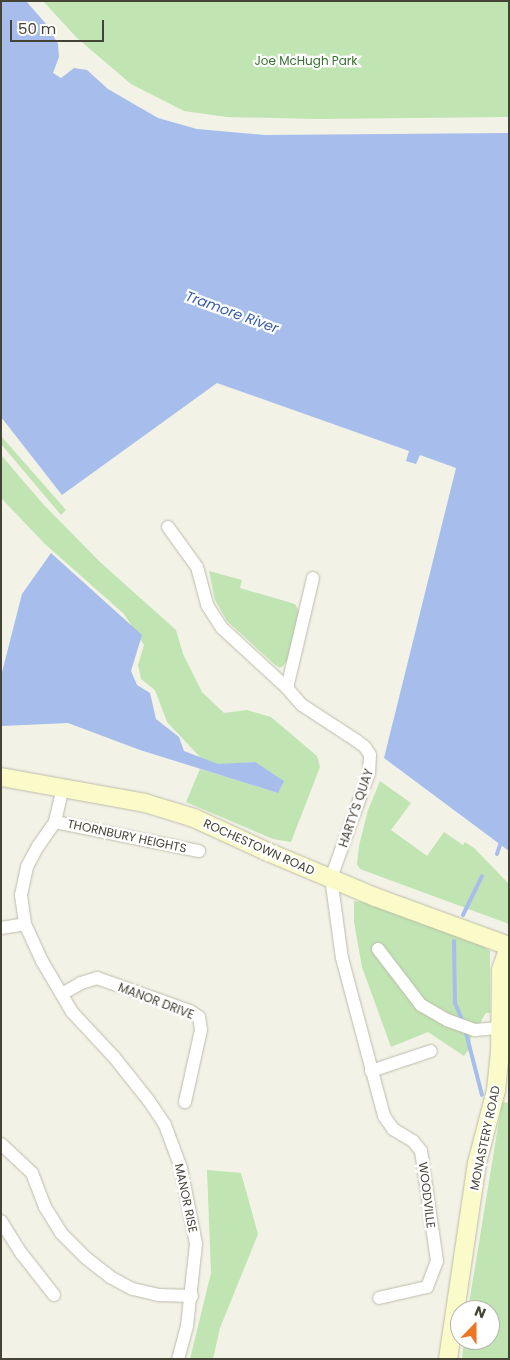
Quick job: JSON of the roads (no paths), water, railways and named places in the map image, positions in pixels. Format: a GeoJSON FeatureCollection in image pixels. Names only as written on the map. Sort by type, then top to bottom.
{"type":"FeatureCollection","features":[{"type":"Feature","properties":{"kind":"main road","name":"ROCHESTOWN ROAD"},"geometry":{"type":"LineString","coordinates":[[1,777],[145,803],[194,818],[268,852],[375,897],[509,947]]}},
{"type":"Feature","properties":{"kind":"main road","name":"MONASTERY ROAD"},"geometry":{"type":"LineString","coordinates":[[448,1359],[477,1163],[496,1090],[500,1052],[499,1028],[502,970],[509,947]]}},
{"type":"Feature","properties":{"kind":"street","name":"HARTY'S QUAY"},"geometry":{"type":"LineString","coordinates":[[168,527],[197,567],[204,600],[213,618],[253,659],[287,688],[302,705],[365,747],[371,760],[370,773],[331,878]]}},
{"type":"Feature","properties":{"kind":"street"},"geometry":{"type":"LineString","coordinates":[[287,688],[313,578]]}},
{"type":"Feature","properties":{"kind":"street","name":"THORNBURY HEIGHTS"},"geometry":{"type":"LineString","coordinates":[[63,787],[55,822],[38,846],[27,867],[21,895],[25,924],[42,961],[72,1012]]}},
{"type":"Feature","properties":{"kind":"street","name":"THORNBURY HEIGHTS"},"geometry":{"type":"LineString","coordinates":[[55,822],[199,851]]}},
{"type":"Feature","properties":{"kind":"street","name":"WOODVILLE"},"geometry":{"type":"LineString","coordinates":[[331,878],[342,958],[384,1116],[393,1129],[413,1141],[421,1151],[437,1261],[427,1287],[379,1298]]}},
{"type":"Feature","properties":{"kind":"street"},"geometry":{"type":"LineString","coordinates":[[1,928],[25,924]]}},
{"type":"Feature","properties":{"kind":"street"},"geometry":{"type":"LineString","coordinates":[[378,949],[421,1005],[455,1023],[473,1029],[499,1028]]}},
{"type":"Feature","properties":{"kind":"street","name":"MANOR DRIVE"},"geometry":{"type":"LineString","coordinates":[[62,994],[81,983],[97,978],[199,1017],[201,1030],[185,1102]]}},
{"type":"Feature","properties":{"kind":"street","name":"MANOR RISE"},"geometry":{"type":"LineString","coordinates":[[72,1012],[114,1057],[149,1101],[165,1124],[181,1168],[194,1236],[192,1296],[187,1326],[178,1359]]}},
{"type":"Feature","properties":{"kind":"street"},"geometry":{"type":"LineString","coordinates":[[371,1071],[431,1051]]}},
{"type":"Feature","properties":{"kind":"street"},"geometry":{"type":"LineString","coordinates":[[1,1144],[32,1173],[45,1207],[61,1233],[86,1258],[110,1277],[134,1289],[160,1295],[192,1296]]}},
{"type":"Feature","properties":{"kind":"street"},"geometry":{"type":"LineString","coordinates":[[1,1220],[22,1254],[54,1296]]}},
{"type":"Feature","properties":{"kind":"water","name":"Tramore River"},"geometry":{"type":"Polygon","coordinates":[[[1,1],[26,1],[47,25],[58,44],[59,57],[53,73],[61,78],[74,68],[87,70],[108,89],[158,118],[197,129],[264,135],[509,133],[509,851],[384,758],[456,468],[420,455],[416,464],[406,461],[409,451],[217,383],[62,495],[1,417],[1,1]]]}},
{"type":"Feature","properties":{"kind":"water"},"geometry":{"type":"Polygon","coordinates":[[[51,553],[142,635],[131,671],[137,685],[150,693],[156,719],[179,737],[184,751],[218,764],[255,762],[284,781],[278,793],[140,750],[68,723],[2,726],[1,676],[22,594],[51,553]]]}},
{"type":"Feature","properties":{"kind":"waterway"},"geometry":{"type":"LineString","coordinates":[[497,854],[501,842]]}},
{"type":"Feature","properties":{"kind":"waterway"},"geometry":{"type":"LineString","coordinates":[[463,915],[482,876]]}},
{"type":"Feature","properties":{"kind":"waterway"},"geometry":{"type":"LineString","coordinates":[[454,941],[455,1003],[463,1022]]}},
{"type":"Feature","properties":{"kind":"waterway"},"geometry":{"type":"LineString","coordinates":[[465,1029],[482,1095]]}},
{"type":"Feature","properties":{"kind":"park label","name":"Joe McHugh Park"},"geometry":{"type":"Point","coordinates":[306,61]}}]}
